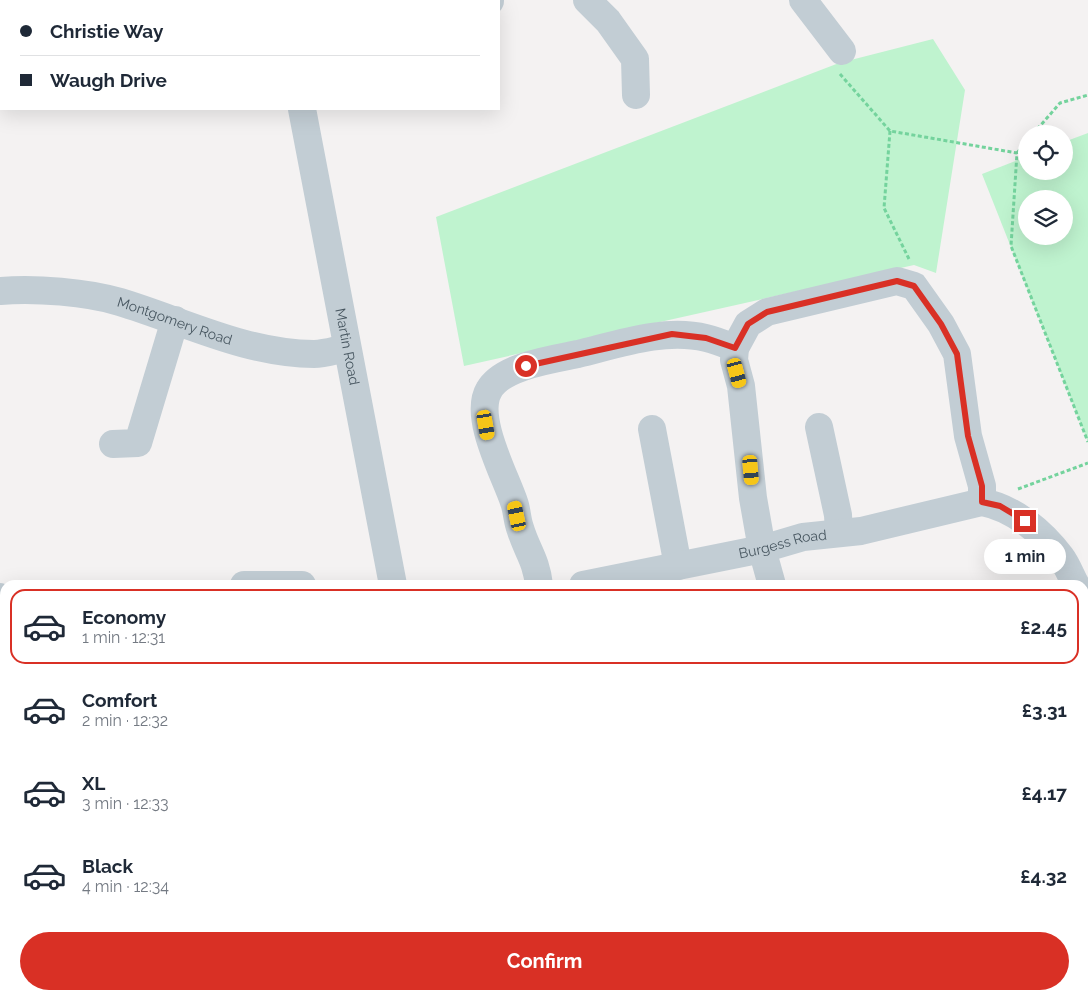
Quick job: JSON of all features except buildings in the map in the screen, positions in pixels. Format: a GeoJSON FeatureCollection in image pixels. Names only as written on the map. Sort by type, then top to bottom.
{"type":"FeatureCollection","features":[{"type":"Feature","properties":{"kind":"street"},"geometry":{"type":"LineString","coordinates":[[587,0],[608,21],[635,59],[636,95]]}},
{"type":"Feature","properties":{"kind":"street"},"geometry":{"type":"LineString","coordinates":[[803,0],[842,51]]}},
{"type":"Feature","properties":{"kind":"street","name":"Martin Road"},"geometry":{"type":"LineString","coordinates":[[302,110],[392,580]]}},
{"type":"Feature","properties":{"kind":"street"},"geometry":{"type":"LineString","coordinates":[[771,580],[762,549],[753,498],[741,386],[734,360],[735,348],[748,324],[767,312],[897,281],[914,286],[941,324],[957,354],[968,436],[982,486],[982,502],[1000,506],[1025,521],[1061,558],[1073,580]]}},
{"type":"Feature","properties":{"kind":"street","name":"Montgomery Road"},"geometry":{"type":"LineString","coordinates":[[0,291],[54,291],[118,301],[257,347],[288,353],[316,354],[347,348]]}},
{"type":"Feature","properties":{"kind":"street"},"geometry":{"type":"LineString","coordinates":[[113,444],[138,443],[175,320]]}},
{"type":"Feature","properties":{"kind":"street"},"geometry":{"type":"LineString","coordinates":[[538,580],[537,565],[520,529],[514,503],[488,437],[484,414],[488,390],[506,374],[526,366],[633,341],[672,334],[706,338],[735,348]]}},
{"type":"Feature","properties":{"kind":"street"},"geometry":{"type":"LineString","coordinates":[[819,427],[838,515],[839,533]]}},
{"type":"Feature","properties":{"kind":"street"},"geometry":{"type":"LineString","coordinates":[[652,429],[678,566]]}},
{"type":"Feature","properties":{"kind":"street","name":"Burgess Road"},"geometry":{"type":"LineString","coordinates":[[608,580],[762,549],[803,537],[861,530],[982,502]]}},
{"type":"Feature","properties":{"kind":"path"},"geometry":{"type":"LineString","coordinates":[[842,51],[840,75],[890,130],[1017,152],[1011,246],[1088,442]]}},
{"type":"Feature","properties":{"kind":"path"},"geometry":{"type":"LineString","coordinates":[[1041,125],[1060,103],[1088,95]]}},
{"type":"Feature","properties":{"kind":"path"},"geometry":{"type":"LineString","coordinates":[[982,502],[1088,463]]}},
{"type":"Feature","properties":{"kind":"green space"},"geometry":{"type":"Polygon","coordinates":[[[933,39],[965,90],[936,273],[914,265],[464,366],[436,217],[839,63],[933,39]]]}},
{"type":"Feature","properties":{"kind":"green space"},"geometry":{"type":"Polygon","coordinates":[[[1088,133],[1088,442],[982,174],[1018,160],[1018,180],[1073,180],[1073,139],[1088,133]]]}},
{"type":"Feature","properties":{"kind":"route"},"geometry":{"type":"LineString","coordinates":[[526,366],[633,341],[672,334],[706,338],[735,348],[748,324],[767,312],[897,281],[914,286],[941,324],[957,354],[968,436],[982,486],[982,502],[1000,506],[1025,521]]}}]}
